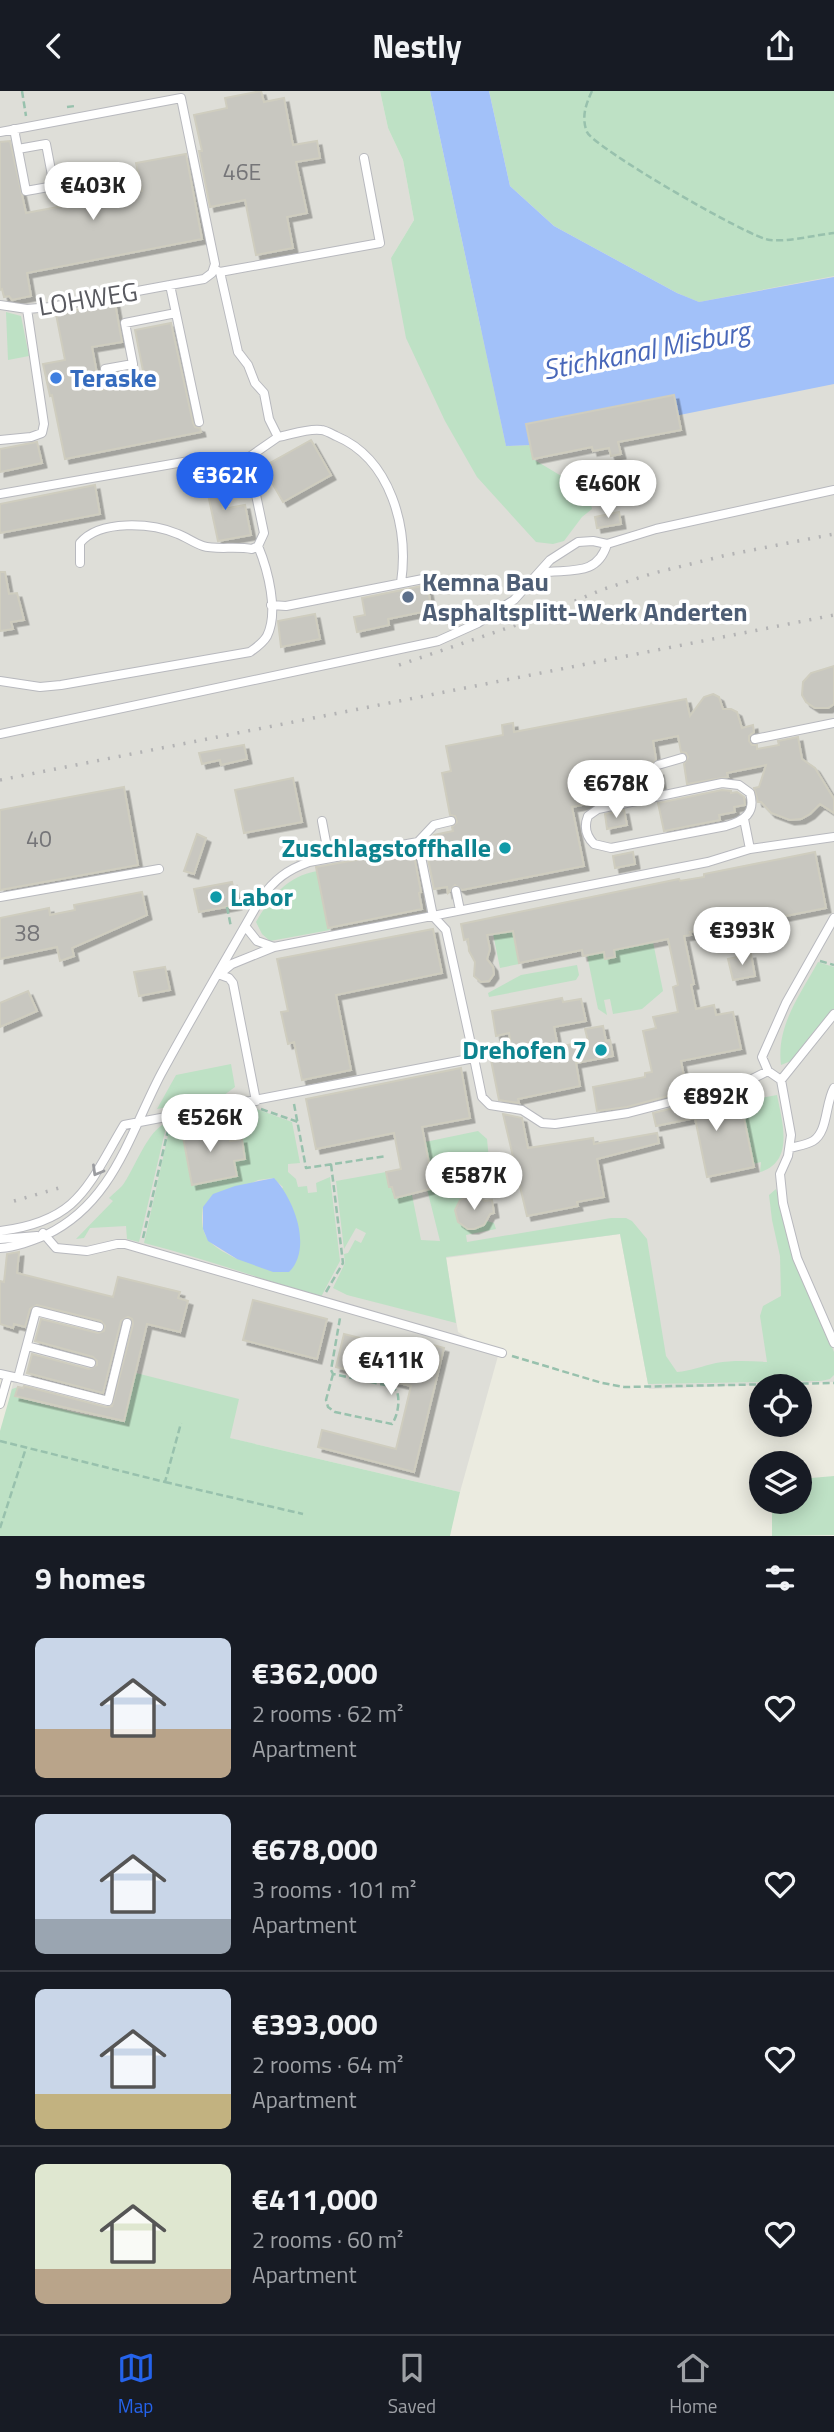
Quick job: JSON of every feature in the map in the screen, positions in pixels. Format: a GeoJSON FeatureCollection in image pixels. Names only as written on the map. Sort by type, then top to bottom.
{"type":"FeatureCollection","features":[{"type":"Feature","properties":{"kind":"lane"},"geometry":{"type":"LineString","coordinates":[[0,132],[181,98],[215,264],[238,352],[248,365],[255,383],[264,393],[269,419],[278,437]]}},
{"type":"Feature","properties":{"kind":"lane"},"geometry":{"type":"LineString","coordinates":[[14,129],[26,191],[54,186],[46,143],[18,149]]}},
{"type":"Feature","properties":{"kind":"lane","name":"LOHWEG"},"geometry":{"type":"LineString","coordinates":[[0,305],[26,309],[51,307],[173,285],[204,278],[217,271],[380,243],[364,158]]}},
{"type":"Feature","properties":{"kind":"lane"},"geometry":{"type":"LineString","coordinates":[[173,285],[176,313],[199,422]]}},
{"type":"Feature","properties":{"kind":"lane"},"geometry":{"type":"LineString","coordinates":[[0,440],[31,437],[42,433],[44,424],[26,309]]}},
{"type":"Feature","properties":{"kind":"lane"},"geometry":{"type":"LineString","coordinates":[[105,369],[133,364],[125,323],[176,313]]}},
{"type":"Feature","properties":{"kind":"lane"},"geometry":{"type":"LineString","coordinates":[[242,462],[278,437],[321,430],[348,441],[373,462],[391,492],[404,550],[401,583]]}},
{"type":"Feature","properties":{"kind":"lane"},"geometry":{"type":"LineString","coordinates":[[0,494],[212,457],[242,462],[251,471],[264,533],[258,546],[251,549],[204,547],[176,533],[134,525],[115,527],[85,536],[80,543],[80,563]]}},
{"type":"Feature","properties":{"kind":"lane"},"geometry":{"type":"LineString","coordinates":[[0,734],[438,641],[478,624],[514,600],[550,560],[578,542],[607,544],[656,529],[834,490]]}},
{"type":"Feature","properties":{"kind":"lane"},"geometry":{"type":"LineString","coordinates":[[539,573],[594,566],[603,558],[607,544]]}},
{"type":"Feature","properties":{"kind":"lane"},"geometry":{"type":"LineString","coordinates":[[0,681],[40,687],[61,685],[250,652],[264,640],[268,632],[271,605],[263,558],[258,546]]}},
{"type":"Feature","properties":{"kind":"lane"},"geometry":{"type":"LineString","coordinates":[[271,605],[286,606],[428,578]]}},
{"type":"Feature","properties":{"kind":"lane"},"geometry":{"type":"LineString","coordinates":[[755,739],[834,723]]}},
{"type":"Feature","properties":{"kind":"lane"},"geometry":{"type":"LineString","coordinates":[[658,765],[682,758]]}},
{"type":"Feature","properties":{"kind":"lane"},"geometry":{"type":"LineString","coordinates":[[744,819],[726,826],[611,848],[594,844],[582,832],[588,816],[598,809],[722,783],[739,785],[750,793],[751,808],[744,819],[750,849]]}},
{"type":"Feature","properties":{"kind":"lane"},"geometry":{"type":"LineString","coordinates":[[322,821],[329,858]]}},
{"type":"Feature","properties":{"kind":"lane"},"geometry":{"type":"LineString","coordinates":[[0,1248],[13,1247],[44,1235],[69,1221],[93,1201],[120,1164],[160,1076],[261,898],[275,880],[291,868],[329,858],[418,842],[434,825],[451,821]]}},
{"type":"Feature","properties":{"kind":"lane"},"geometry":{"type":"LineString","coordinates":[[218,974],[232,964],[274,947],[708,862],[750,849],[834,837]]}},
{"type":"Feature","properties":{"kind":"lane"},"geometry":{"type":"LineString","coordinates":[[418,842],[433,916],[446,930],[482,1097],[490,1105],[522,1110],[542,1123],[555,1124],[628,1114],[744,1083],[768,1071]]}},
{"type":"Feature","properties":{"kind":"lane"},"geometry":{"type":"LineString","coordinates":[[0,897],[159,869]]}},
{"type":"Feature","properties":{"kind":"lane"},"geometry":{"type":"LineString","coordinates":[[456,891],[460,910]]}},
{"type":"Feature","properties":{"kind":"lane"},"geometry":{"type":"LineString","coordinates":[[834,918],[762,1056],[762,1062],[768,1071],[781,1080],[791,1135],[790,1148],[780,1174],[783,1203],[797,1258],[834,1343]]}},
{"type":"Feature","properties":{"kind":"lane"},"geometry":{"type":"LineString","coordinates":[[245,926],[257,941],[274,947]]}},
{"type":"Feature","properties":{"kind":"lane"},"geometry":{"type":"LineString","coordinates":[[218,974],[233,983],[256,1101]]}},
{"type":"Feature","properties":{"kind":"lane"},"geometry":{"type":"LineString","coordinates":[[781,1080],[834,1014]]}},
{"type":"Feature","properties":{"kind":"lane"},"geometry":{"type":"LineString","coordinates":[[0,1231],[39,1224],[82,1195],[124,1125],[474,1058]]}},
{"type":"Feature","properties":{"kind":"lane"},"geometry":{"type":"LineString","coordinates":[[790,1148],[814,1141],[824,1129],[828,1099],[834,1088]]}},
{"type":"Feature","properties":{"kind":"lane"},"geometry":{"type":"LineString","coordinates":[[39,1224],[44,1235],[56,1248],[87,1251],[117,1244],[140,1248],[502,1353]]}},
{"type":"Feature","properties":{"kind":"lane"},"geometry":{"type":"LineString","coordinates":[[0,1240],[44,1235]]}},
{"type":"Feature","properties":{"kind":"lane"},"geometry":{"type":"LineString","coordinates":[[18,1378],[36,1311],[99,1327]]}},
{"type":"Feature","properties":{"kind":"lane"},"geometry":{"type":"LineString","coordinates":[[0,1404],[4,1375],[108,1401],[127,1323]]}},
{"type":"Feature","properties":{"kind":"lane"},"geometry":{"type":"LineString","coordinates":[[27,1346],[91,1363]]}},
{"type":"Feature","properties":{"kind":"path"},"geometry":{"type":"LineString","coordinates":[[22,91],[29,127]]}},
{"type":"Feature","properties":{"kind":"path"},"geometry":{"type":"LineString","coordinates":[[592,91],[585,107],[587,134],[604,148],[675,193],[768,240],[834,233]]}},
{"type":"Feature","properties":{"kind":"path"},"geometry":{"type":"LineString","coordinates":[[227,907],[232,931],[240,935]]}},
{"type":"Feature","properties":{"kind":"path"},"geometry":{"type":"LineString","coordinates":[[812,956],[823,963],[834,965]]}},
{"type":"Feature","properties":{"kind":"path"},"geometry":{"type":"LineString","coordinates":[[292,1094],[306,1168],[387,1156]]}},
{"type":"Feature","properties":{"kind":"path"},"geometry":{"type":"LineString","coordinates":[[245,1103],[298,1122]]}},
{"type":"Feature","properties":{"kind":"path"},"geometry":{"type":"LineString","coordinates":[[140,1248],[171,1118]]}},
{"type":"Feature","properties":{"kind":"path"},"geometry":{"type":"LineString","coordinates":[[321,1301],[343,1263],[331,1164]]}},
{"type":"Feature","properties":{"kind":"path"},"geometry":{"type":"LineString","coordinates":[[333,1374],[390,1386],[397,1391],[399,1398],[395,1420],[392,1423],[335,1412],[327,1407],[342,1307]]}},
{"type":"Feature","properties":{"kind":"path"},"geometry":{"type":"LineString","coordinates":[[502,1353],[624,1387],[834,1384]]}},
{"type":"Feature","properties":{"kind":"path"},"geometry":{"type":"LineString","coordinates":[[164,1482],[181,1423]]}},
{"type":"Feature","properties":{"kind":"path"},"geometry":{"type":"LineString","coordinates":[[0,1441],[303,1514]]}},
{"type":"Feature","properties":{"kind":"path"},"geometry":{"type":"LineString","coordinates":[[0,1528],[26,1448]]}},
{"type":"Feature","properties":{"kind":"shaded area"},"geometry":{"type":"Polygon","coordinates":[[[0,91],[380,91],[388,128],[403,160],[414,220],[391,258],[501,456],[473,332],[834,267],[834,1382],[812,1383],[812,1374],[749,1374],[749,1385],[649,1389],[620,1234],[446,1258],[458,1332],[498,1356],[460,1492],[229,1438],[137,1373],[124,1422],[10,1395],[13,1383],[0,1379],[0,91]]]}},
{"type":"Feature","properties":{"kind":"green space"},"geometry":{"type":"Polygon","coordinates":[[[380,91],[430,91],[506,446],[531,445],[533,459],[588,492],[592,509],[582,517],[564,541],[553,544],[536,542],[477,477],[445,421],[406,338],[391,258],[414,220],[403,160],[388,128],[380,91]]]}},
{"type":"Feature","properties":{"kind":"green space"},"geometry":{"type":"Polygon","coordinates":[[[489,91],[834,91],[834,276],[699,302],[677,293],[554,226],[510,186],[489,91]]]}},
{"type":"Feature","properties":{"kind":"green space"},"geometry":{"type":"Polygon","coordinates":[[[6,312],[21,316],[29,356],[8,360],[6,312]]]}},
{"type":"Feature","properties":{"kind":"green space"},"geometry":{"type":"Polygon","coordinates":[[[317,871],[330,930],[270,941],[262,934],[256,922],[261,913],[288,883],[317,871]]]}},
{"type":"Feature","properties":{"kind":"green space"},"geometry":{"type":"Polygon","coordinates":[[[509,914],[519,964],[500,968],[493,934],[493,917],[509,914]]]}},
{"type":"Feature","properties":{"kind":"green space"},"geometry":{"type":"Polygon","coordinates":[[[653,942],[663,991],[642,1009],[613,1014],[610,999],[604,1000],[607,1015],[598,1009],[587,955],[653,942]]]}},
{"type":"Feature","properties":{"kind":"green space"},"geometry":{"type":"Polygon","coordinates":[[[818,962],[834,967],[834,1010],[791,1061],[781,1065],[780,1051],[786,1024],[818,962]]]}},
{"type":"Feature","properties":{"kind":"green space"},"geometry":{"type":"Polygon","coordinates":[[[577,965],[579,975],[576,980],[489,997],[488,993],[521,975],[577,965]]]}},
{"type":"Feature","properties":{"kind":"green space"},"geometry":{"type":"Polygon","coordinates":[[[231,1064],[235,1087],[220,1098],[157,1109],[176,1075],[231,1064]]]}},
{"type":"Feature","properties":{"kind":"green space"},"geometry":{"type":"Polygon","coordinates":[[[777,1095],[784,1139],[782,1150],[771,1167],[760,1172],[761,1162],[753,1164],[743,1111],[751,1109],[750,1100],[777,1095]]]}},
{"type":"Feature","properties":{"kind":"green space"},"geometry":{"type":"Polygon","coordinates":[[[251,1107],[292,1122],[300,1163],[288,1164],[288,1172],[296,1179],[298,1187],[307,1186],[308,1193],[317,1192],[316,1183],[330,1177],[340,1261],[321,1297],[144,1243],[171,1122],[180,1121],[192,1185],[237,1176],[234,1161],[245,1159],[240,1130],[255,1127],[251,1107]],[[273,1178],[258,1180],[203,1207],[205,1234],[220,1250],[237,1259],[283,1187],[273,1178]]]}},
{"type":"Feature","properties":{"kind":"green space"},"geometry":{"type":"Polygon","coordinates":[[[167,1123],[139,1242],[127,1239],[126,1226],[90,1228],[84,1238],[76,1239],[113,1201],[109,1198],[127,1179],[148,1141],[167,1123]]]}},
{"type":"Feature","properties":{"kind":"green space"},"geometry":{"type":"Polygon","coordinates":[[[478,1131],[487,1139],[489,1160],[456,1182],[465,1197],[456,1210],[460,1223],[466,1227],[480,1227],[487,1221],[494,1223],[496,1229],[466,1235],[467,1242],[611,1218],[626,1218],[632,1221],[647,1239],[666,1356],[677,1372],[722,1362],[767,1362],[760,1316],[763,1306],[781,1296],[780,1256],[769,1195],[776,1189],[806,1286],[834,1352],[834,1375],[821,1381],[812,1381],[812,1374],[749,1374],[749,1382],[648,1384],[620,1234],[446,1257],[456,1323],[347,1295],[333,1288],[345,1263],[344,1254],[348,1253],[355,1240],[361,1243],[366,1233],[356,1228],[344,1249],[336,1181],[386,1172],[395,1198],[412,1195],[421,1240],[440,1241],[427,1189],[434,1187],[425,1142],[478,1131]]]}},
{"type":"Feature","properties":{"kind":"green space"},"geometry":{"type":"Polygon","coordinates":[[[136,1373],[239,1399],[230,1438],[460,1492],[450,1536],[0,1536],[0,1431],[12,1389],[18,1387],[16,1397],[124,1422],[136,1373]]]}},
{"type":"Feature","properties":{"kind":"green space"},"geometry":{"type":"Polygon","coordinates":[[[834,1476],[834,1535],[772,1536],[772,1514],[812,1514],[812,1478],[834,1476]]]}},
{"type":"Feature","properties":{"kind":"water","name":"Stichkanal Misburg"},"geometry":{"type":"Polygon","coordinates":[[[430,91],[489,91],[510,186],[554,226],[677,293],[699,302],[834,277],[834,384],[531,445],[506,446],[430,91]]]}},
{"type":"Feature","properties":{"kind":"water"},"geometry":{"type":"Polygon","coordinates":[[[274,1178],[288,1198],[298,1224],[300,1250],[289,1272],[273,1272],[237,1259],[208,1241],[203,1229],[203,1207],[213,1194],[235,1186],[274,1178]]]}},
{"type":"Feature","properties":{"kind":"building"},"geometry":{"type":"Polygon","coordinates":[[[261,91],[264,102],[284,98],[293,145],[317,141],[320,158],[296,162],[307,213],[287,217],[293,248],[256,255],[245,200],[210,207],[194,115],[227,108],[225,98],[261,91]]]}},
{"type":"Feature","properties":{"kind":"building"},"geometry":{"type":"Polygon","coordinates":[[[10,141],[26,213],[142,191],[136,163],[186,154],[202,239],[27,273],[31,296],[12,300],[9,296],[4,297],[2,289],[0,290],[0,142],[10,141]]]}},
{"type":"Feature","properties":{"kind":"building"},"geometry":{"type":"Polygon","coordinates":[[[115,303],[122,342],[92,347],[100,390],[145,381],[135,330],[171,323],[193,423],[201,432],[65,459],[43,364],[65,360],[56,314],[115,303]]]}},
{"type":"Feature","properties":{"kind":"building"},"geometry":{"type":"Polygon","coordinates":[[[674,395],[681,430],[618,442],[621,454],[611,456],[609,448],[593,451],[592,447],[533,459],[526,424],[674,395]]]}},
{"type":"Feature","properties":{"kind":"building"},"geometry":{"type":"Polygon","coordinates":[[[311,440],[331,475],[283,502],[263,467],[311,440]]]}},
{"type":"Feature","properties":{"kind":"building"},"geometry":{"type":"Polygon","coordinates":[[[37,442],[42,463],[0,472],[0,449],[37,442]]]}},
{"type":"Feature","properties":{"kind":"building"},"geometry":{"type":"Polygon","coordinates":[[[215,468],[223,509],[245,505],[251,535],[218,541],[203,471],[215,468]]]}},
{"type":"Feature","properties":{"kind":"building"},"geometry":{"type":"Polygon","coordinates":[[[95,485],[100,514],[0,533],[0,504],[95,485]]]}},
{"type":"Feature","properties":{"kind":"building"},"geometry":{"type":"Polygon","coordinates":[[[619,512],[621,524],[597,528],[595,517],[619,512]]]}},
{"type":"Feature","properties":{"kind":"building"},"geometry":{"type":"Polygon","coordinates":[[[0,572],[5,572],[9,594],[17,593],[24,620],[11,622],[13,629],[0,631],[0,572]]]}},
{"type":"Feature","properties":{"kind":"building"},"geometry":{"type":"Polygon","coordinates":[[[427,585],[432,610],[388,619],[389,625],[357,632],[354,617],[365,615],[362,598],[427,585]]]}},
{"type":"Feature","properties":{"kind":"building"},"geometry":{"type":"Polygon","coordinates":[[[315,614],[320,639],[281,647],[278,621],[315,614]]]}},
{"type":"Feature","properties":{"kind":"building"},"geometry":{"type":"Polygon","coordinates":[[[834,666],[834,704],[828,708],[815,708],[806,702],[802,695],[803,682],[811,673],[834,666]]]}},
{"type":"Feature","properties":{"kind":"building"},"geometry":{"type":"Polygon","coordinates":[[[713,694],[719,697],[723,709],[737,712],[742,728],[753,725],[754,732],[749,736],[749,741],[752,745],[757,745],[757,749],[779,745],[778,741],[798,737],[802,759],[815,768],[834,799],[834,813],[820,804],[801,819],[790,820],[771,813],[758,802],[754,788],[759,787],[766,765],[727,773],[728,777],[687,784],[684,764],[688,757],[681,752],[678,736],[653,741],[656,759],[652,766],[659,771],[662,789],[572,807],[584,866],[462,890],[455,885],[448,893],[447,887],[434,889],[425,844],[434,835],[453,831],[452,827],[457,822],[455,816],[450,815],[442,773],[451,771],[446,746],[503,735],[502,725],[513,723],[514,732],[686,699],[690,716],[704,697],[713,694]]]}},
{"type":"Feature","properties":{"kind":"building"},"geometry":{"type":"Polygon","coordinates":[[[244,745],[247,759],[221,765],[220,760],[202,764],[199,753],[244,745]]]}},
{"type":"Feature","properties":{"kind":"building"},"geometry":{"type":"Polygon","coordinates":[[[293,778],[302,822],[244,833],[235,790],[293,778]]]}},
{"type":"Feature","properties":{"kind":"building"},"geometry":{"type":"Polygon","coordinates":[[[124,787],[138,865],[0,890],[0,810],[124,787]]]}},
{"type":"Feature","properties":{"kind":"building"},"geometry":{"type":"Polygon","coordinates":[[[722,790],[737,792],[744,797],[745,805],[734,807],[735,812],[719,815],[720,820],[664,831],[658,803],[722,790]]]}},
{"type":"Feature","properties":{"kind":"building"},"geometry":{"type":"Polygon","coordinates":[[[624,810],[627,825],[607,829],[605,814],[624,810]]]}},
{"type":"Feature","properties":{"kind":"building"},"geometry":{"type":"Polygon","coordinates":[[[197,834],[206,838],[194,874],[184,871],[197,834]]]}},
{"type":"Feature","properties":{"kind":"building"},"geometry":{"type":"Polygon","coordinates":[[[413,850],[422,909],[328,928],[316,867],[413,850]]]}},
{"type":"Feature","properties":{"kind":"building"},"geometry":{"type":"Polygon","coordinates":[[[633,852],[635,864],[615,868],[613,856],[633,852]]]}},
{"type":"Feature","properties":{"kind":"building"},"geometry":{"type":"Polygon","coordinates":[[[815,852],[826,908],[715,930],[714,927],[690,932],[691,935],[684,936],[696,1009],[714,1005],[716,1015],[733,1012],[741,1049],[681,1061],[687,1091],[627,1107],[597,1111],[593,1087],[645,1077],[645,1073],[652,1072],[643,1031],[656,1028],[653,1017],[678,1012],[673,987],[678,985],[668,939],[614,950],[615,957],[605,959],[604,952],[583,956],[582,950],[519,963],[513,931],[487,935],[490,949],[487,959],[494,974],[489,981],[481,982],[474,976],[475,962],[469,951],[468,939],[464,940],[461,924],[679,879],[704,877],[704,874],[815,852]]]}},
{"type":"Feature","properties":{"kind":"building","name":"Labor"},"geometry":{"type":"Polygon","coordinates":[[[232,882],[237,905],[199,912],[194,889],[232,882]]]}},
{"type":"Feature","properties":{"kind":"building"},"geometry":{"type":"Polygon","coordinates":[[[142,892],[147,915],[72,948],[74,956],[60,961],[57,947],[0,959],[0,918],[49,908],[50,915],[75,910],[74,905],[142,892]]]}},
{"type":"Feature","properties":{"kind":"building"},"geometry":{"type":"Polygon","coordinates":[[[433,929],[442,973],[336,995],[351,1070],[302,1080],[294,1042],[288,1044],[281,1012],[288,1011],[277,959],[433,929]]]}},
{"type":"Feature","properties":{"kind":"building"},"geometry":{"type":"Polygon","coordinates":[[[751,954],[755,976],[733,980],[728,959],[751,954]]]}},
{"type":"Feature","properties":{"kind":"building"},"geometry":{"type":"Polygon","coordinates":[[[165,967],[170,990],[139,996],[134,972],[165,967]]]}},
{"type":"Feature","properties":{"kind":"building"},"geometry":{"type":"Polygon","coordinates":[[[28,991],[37,1011],[0,1027],[0,1003],[28,991]]]}},
{"type":"Feature","properties":{"kind":"building"},"geometry":{"type":"Polygon","coordinates":[[[562,998],[563,1002],[581,999],[586,1021],[554,1027],[558,1047],[588,1041],[585,1029],[603,1026],[606,1041],[610,1040],[613,1056],[576,1063],[580,1086],[518,1099],[519,1103],[499,1100],[491,1060],[513,1056],[509,1033],[496,1036],[492,1011],[562,998]]]}},
{"type":"Feature","properties":{"kind":"building"},"geometry":{"type":"Polygon","coordinates":[[[461,1068],[470,1118],[422,1127],[434,1188],[395,1198],[386,1172],[401,1169],[394,1133],[316,1149],[306,1099],[461,1068]]]}},
{"type":"Feature","properties":{"kind":"building"},"geometry":{"type":"Polygon","coordinates":[[[735,1093],[739,1109],[742,1108],[754,1167],[707,1177],[695,1118],[656,1126],[653,1113],[735,1093]]]}},
{"type":"Feature","properties":{"kind":"building"},"geometry":{"type":"Polygon","coordinates":[[[503,1114],[522,1118],[528,1148],[593,1138],[594,1144],[657,1133],[659,1143],[597,1159],[604,1197],[577,1202],[578,1206],[527,1216],[503,1114]]]}},
{"type":"Feature","properties":{"kind":"building"},"geometry":{"type":"Polygon","coordinates":[[[197,1118],[201,1138],[229,1133],[230,1141],[242,1139],[245,1159],[234,1161],[237,1176],[192,1185],[180,1121],[197,1118]]]}},
{"type":"Feature","properties":{"kind":"building"},"geometry":{"type":"Polygon","coordinates":[[[471,1195],[485,1201],[492,1200],[494,1213],[490,1214],[484,1225],[468,1229],[458,1222],[455,1210],[460,1200],[471,1195]]]}},
{"type":"Feature","properties":{"kind":"building"},"geometry":{"type":"Polygon","coordinates":[[[19,1252],[17,1273],[113,1297],[118,1277],[180,1292],[178,1298],[188,1301],[180,1332],[147,1324],[124,1421],[15,1396],[18,1387],[24,1386],[106,1407],[112,1406],[133,1324],[128,1317],[121,1321],[103,1393],[27,1373],[32,1354],[89,1369],[97,1365],[93,1357],[35,1341],[41,1319],[98,1333],[104,1331],[105,1326],[101,1321],[37,1305],[30,1309],[25,1327],[14,1324],[13,1328],[0,1324],[0,1281],[4,1282],[7,1254],[19,1252]]]}},
{"type":"Feature","properties":{"kind":"building"},"geometry":{"type":"Polygon","coordinates":[[[253,1300],[327,1319],[317,1359],[243,1340],[253,1300]]]}},
{"type":"Feature","properties":{"kind":"building"},"geometry":{"type":"Polygon","coordinates":[[[344,1334],[420,1353],[422,1342],[444,1348],[414,1472],[318,1447],[322,1430],[396,1449],[411,1386],[336,1367],[344,1334]]]}},
{"type":"Feature","properties":{"kind":"railway"},"geometry":{"type":"LineString","coordinates":[[399,665],[522,623],[604,589],[654,573],[727,555],[834,534]]}},
{"type":"Feature","properties":{"kind":"railway"},"geometry":{"type":"LineString","coordinates":[[0,780],[834,615]]}},
{"type":"Feature","properties":{"kind":"railway"},"geometry":{"type":"LineString","coordinates":[[14,1201],[59,1188]]}},
{"type":"Feature","properties":{"kind":"place","name":"Teraske"},"geometry":{"type":"Point","coordinates":[56,378]}},
{"type":"Feature","properties":{"kind":"place","name":"Kemna Bau Asphaltsplitt-Werk Anderten"},"geometry":{"type":"Point","coordinates":[408,597]}},
{"type":"Feature","properties":{"kind":"place","name":"Zuschlagstoffhalle"},"geometry":{"type":"Point","coordinates":[505,848]}},
{"type":"Feature","properties":{"kind":"place","name":"Labor"},"geometry":{"type":"Point","coordinates":[216,897]}},
{"type":"Feature","properties":{"kind":"place","name":"Drehofen 7"},"geometry":{"type":"Point","coordinates":[601,1050]}}]}
